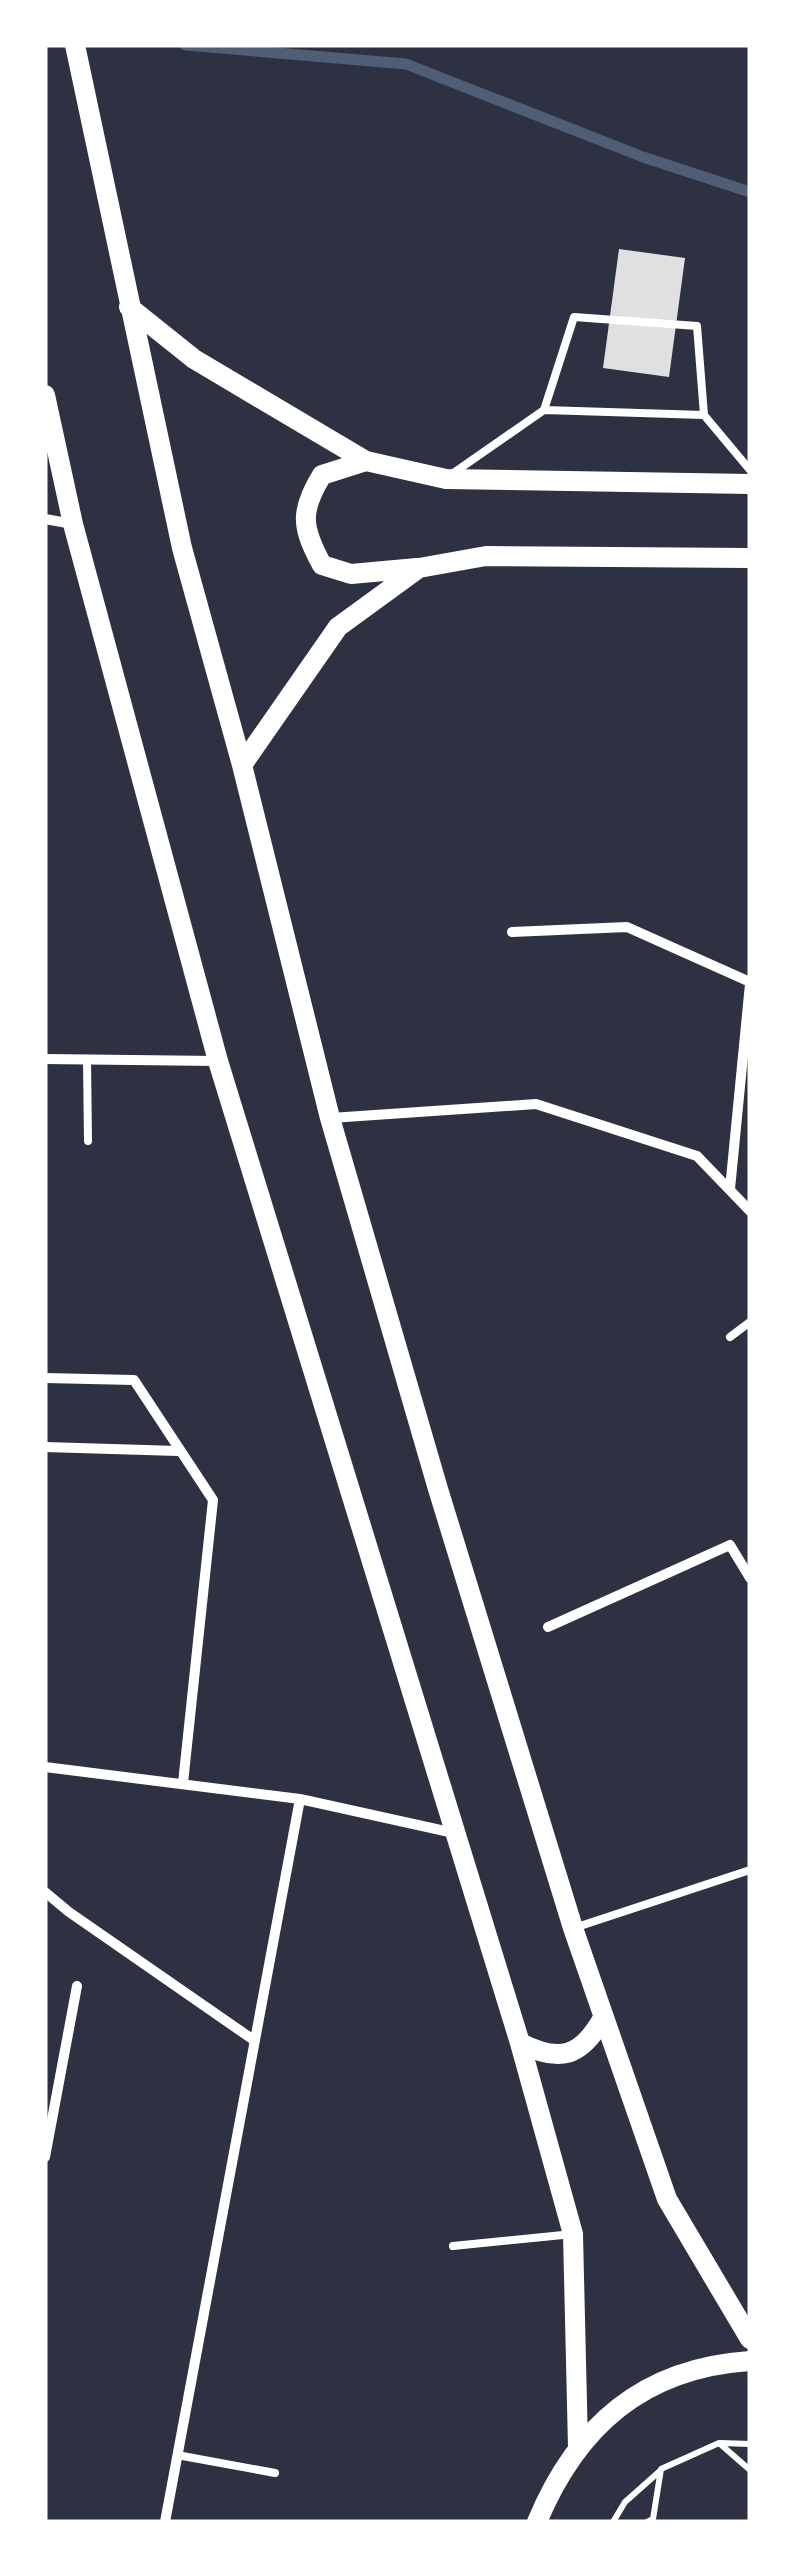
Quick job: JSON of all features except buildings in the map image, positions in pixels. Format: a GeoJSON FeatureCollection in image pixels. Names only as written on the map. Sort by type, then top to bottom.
{"type":"FeatureCollection","features":[{"type":"Feature","properties":{"kind":"main road"},"geometry":{"type":"LineString","coordinates":[[75,45],[182,548],[242,765],[330,1118],[438,1489],[573,1928],[667,2199],[750,2339]]}},
{"type":"Feature","properties":{"kind":"main road"},"geometry":{"type":"LineString","coordinates":[[129,307],[194,359],[366,461],[446,479],[750,484]]}},
{"type":"Feature","properties":{"kind":"main road"},"geometry":{"type":"LineString","coordinates":[[45,395],[74,524],[218,1061],[520,2043],[573,2234],[578,2446]]}},
{"type":"Feature","properties":{"kind":"main road"},"geometry":{"type":"LineString","coordinates":[[366,461],[322,474],[306,500],[305,534],[322,565],[350,574],[419,568],[486,556],[750,558]]}},
{"type":"Feature","properties":{"kind":"main road"},"geometry":{"type":"LineString","coordinates":[[242,765],[338,627],[419,568]]}},
{"type":"Feature","properties":{"kind":"main road"},"geometry":{"type":"LineString","coordinates":[[520,2043],[544,2055],[568,2054],[590,2041],[603,2018]]}},
{"type":"Feature","properties":{"kind":"main road"},"geometry":{"type":"LineString","coordinates":[[536,2522],[553,2483],[578,2446],[607,2416],[641,2391],[680,2374],[720,2363],[750,2361]]}},
{"type":"Feature","properties":{"kind":"street"},"geometry":{"type":"LineString","coordinates":[[45,519],[74,524]]}},
{"type":"Feature","properties":{"kind":"street"},"geometry":{"type":"LineString","coordinates":[[512,932],[626,928],[750,983],[730,1189]]}},
{"type":"Feature","properties":{"kind":"street"},"geometry":{"type":"LineString","coordinates":[[45,1059],[218,1061]]}},
{"type":"Feature","properties":{"kind":"street"},"geometry":{"type":"LineString","coordinates":[[330,1118],[536,1104],[697,1156],[750,1211]]}},
{"type":"Feature","properties":{"kind":"street"},"geometry":{"type":"LineString","coordinates":[[45,1378],[134,1380],[213,1500],[182,1782]]}},
{"type":"Feature","properties":{"kind":"street"},"geometry":{"type":"LineString","coordinates":[[45,1447],[178,1451]]}},
{"type":"Feature","properties":{"kind":"street"},"geometry":{"type":"LineString","coordinates":[[548,1627],[730,1545],[750,1578]]}},
{"type":"Feature","properties":{"kind":"street"},"geometry":{"type":"LineString","coordinates":[[45,1768],[300,1799],[455,1834]]}},
{"type":"Feature","properties":{"kind":"street"},"geometry":{"type":"LineString","coordinates":[[165,2522],[300,1799]]}},
{"type":"Feature","properties":{"kind":"street"},"geometry":{"type":"LineString","coordinates":[[45,1892],[255,2041]]}},
{"type":"Feature","properties":{"kind":"street"},"geometry":{"type":"LineString","coordinates":[[45,2156],[78,1986]]}},
{"type":"Feature","properties":{"kind":"lane"},"geometry":{"type":"LineString","coordinates":[[544,410],[574,317],[697,326],[704,415],[750,470]]}},
{"type":"Feature","properties":{"kind":"lane"},"geometry":{"type":"LineString","coordinates":[[446,479],[544,410],[704,415]]}},
{"type":"Feature","properties":{"kind":"lane"},"geometry":{"type":"LineString","coordinates":[[87,1060],[88,1141]]}},
{"type":"Feature","properties":{"kind":"lane"},"geometry":{"type":"LineString","coordinates":[[730,1337],[750,1322]]}},
{"type":"Feature","properties":{"kind":"lane"},"geometry":{"type":"LineString","coordinates":[[573,1928],[750,1870]]}},
{"type":"Feature","properties":{"kind":"lane"},"geometry":{"type":"LineString","coordinates":[[453,2246],[573,2234]]}},
{"type":"Feature","properties":{"kind":"lane"},"geometry":{"type":"LineString","coordinates":[[177,2455],[275,2473]]}},
{"type":"Feature","properties":{"kind":"path"},"geometry":{"type":"LineString","coordinates":[[613,2522],[625,2502],[662,2469],[719,2443],[750,2444]]}},
{"type":"Feature","properties":{"kind":"path"},"geometry":{"type":"LineString","coordinates":[[719,2443],[750,2470]]}},
{"type":"Feature","properties":{"kind":"path"},"geometry":{"type":"LineString","coordinates":[[652,2521],[662,2469]]}},
{"type":"Feature","properties":{"kind":"waterway"},"geometry":{"type":"LineString","coordinates":[[185,45],[406,64],[643,157],[750,192]]}}]}
